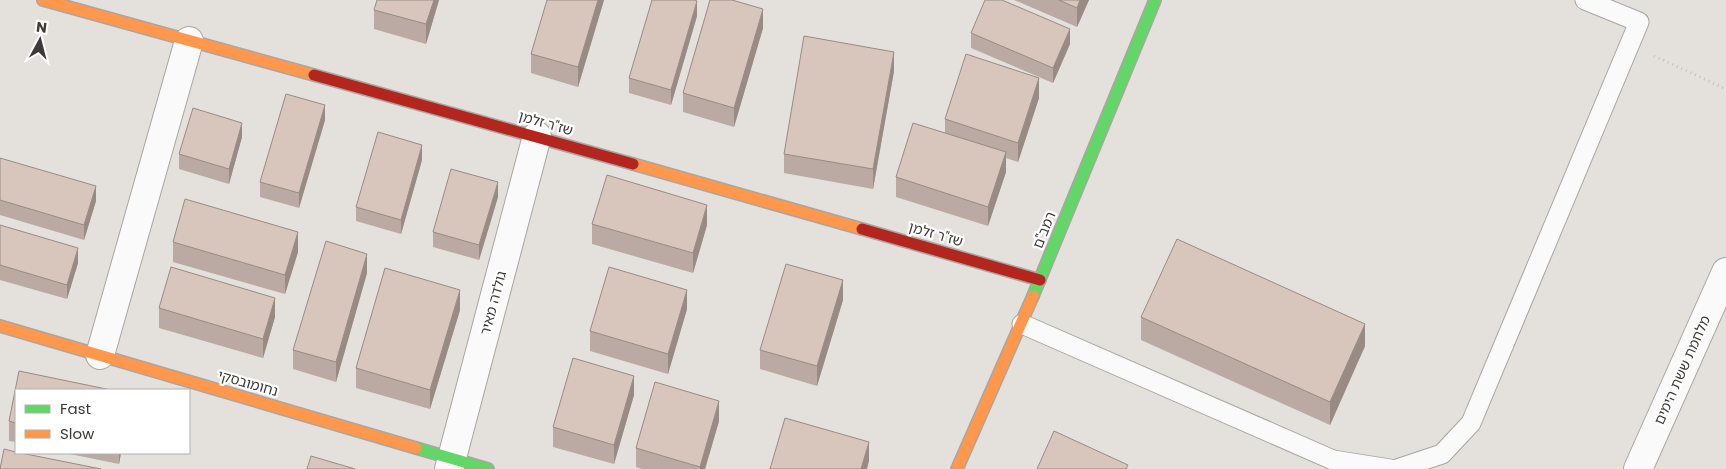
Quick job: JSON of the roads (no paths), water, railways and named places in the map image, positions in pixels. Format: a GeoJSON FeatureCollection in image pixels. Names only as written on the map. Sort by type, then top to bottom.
{"type":"FeatureCollection","features":[{"type":"Feature","properties":{"kind":"street","name":"שז\"ר זלמן"},"geometry":{"type":"LineString","coordinates":[[43,0],[537,136],[1040,280]]}},
{"type":"Feature","properties":{"kind":"street","name":"רמב\"ם"},"geometry":{"type":"LineString","coordinates":[[957,469],[1022,324],[1155,0]]}},
{"type":"Feature","properties":{"kind":"street"},"geometry":{"type":"LineString","coordinates":[[100,355],[189,41]]}},
{"type":"Feature","properties":{"kind":"street","name":"גולדה מאיר"},"geometry":{"type":"LineString","coordinates":[[451,464],[537,136]]}},
{"type":"Feature","properties":{"kind":"street","name":"מלחמת ששת הימים"},"geometry":{"type":"LineString","coordinates":[[1638,469],[1726,272]]}},
{"type":"Feature","properties":{"kind":"street","name":"נחומובסקי"},"geometry":{"type":"LineString","coordinates":[[0,326],[100,355],[451,464],[488,469]]}},
{"type":"Feature","properties":{"kind":"lane"},"geometry":{"type":"LineString","coordinates":[[1396,469],[1442,454],[1471,423],[1639,22],[1585,0]]}},
{"type":"Feature","properties":{"kind":"lane"},"geometry":{"type":"LineString","coordinates":[[1022,324],[1333,460],[1390,469]]}}]}
